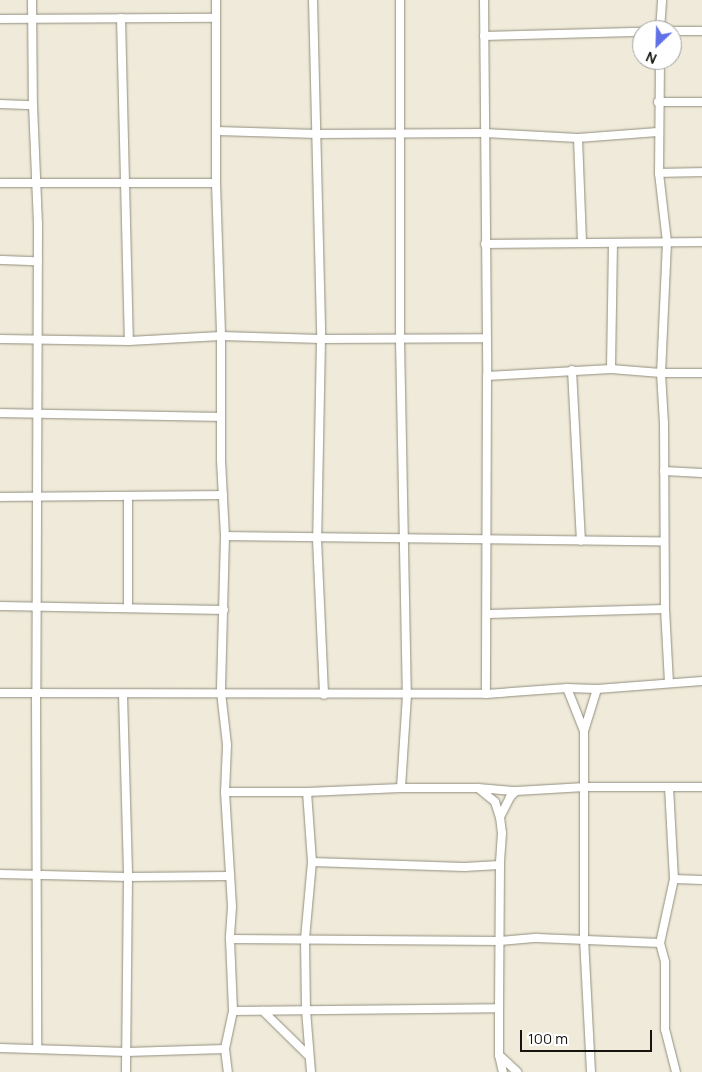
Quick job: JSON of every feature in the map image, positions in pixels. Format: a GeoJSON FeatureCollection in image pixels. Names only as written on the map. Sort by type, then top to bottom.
{"type":"FeatureCollection","features":[{"type":"Feature","properties":{"kind":"street"},"geometry":{"type":"LineString","coordinates":[[32,0],[38,261],[36,340],[38,606],[36,694],[37,1048]]}},
{"type":"Feature","properties":{"kind":"street"},"geometry":{"type":"LineString","coordinates":[[216,0],[216,183],[220,417],[225,536],[221,692],[227,745],[225,792],[230,876],[233,1011],[225,1049],[228,1072]]}},
{"type":"Feature","properties":{"kind":"street"},"geometry":{"type":"LineString","coordinates":[[313,0],[321,339],[317,539],[324,695]]}},
{"type":"Feature","properties":{"kind":"street"},"geometry":{"type":"LineString","coordinates":[[400,0],[398,134],[406,695],[401,788]]}},
{"type":"Feature","properties":{"kind":"street"},"geometry":{"type":"LineString","coordinates":[[484,0],[485,244],[488,376],[486,694]]}},
{"type":"Feature","properties":{"kind":"street"},"geometry":{"type":"LineString","coordinates":[[661,20],[662,0]]}},
{"type":"Feature","properties":{"kind":"street"},"geometry":{"type":"LineString","coordinates":[[121,18],[129,341]]}},
{"type":"Feature","properties":{"kind":"street"},"geometry":{"type":"LineString","coordinates":[[0,19],[216,18]]}},
{"type":"Feature","properties":{"kind":"street"},"geometry":{"type":"LineString","coordinates":[[682,31],[702,31]]}},
{"type":"Feature","properties":{"kind":"street"},"geometry":{"type":"LineString","coordinates":[[484,36],[632,32]]}},
{"type":"Feature","properties":{"kind":"street"},"geometry":{"type":"LineString","coordinates":[[660,70],[659,173],[667,242],[661,373],[664,471],[664,610],[669,683]]}},
{"type":"Feature","properties":{"kind":"street"},"geometry":{"type":"LineString","coordinates":[[658,102],[702,102]]}},
{"type":"Feature","properties":{"kind":"street"},"geometry":{"type":"LineString","coordinates":[[0,104],[33,105]]}},
{"type":"Feature","properties":{"kind":"street"},"geometry":{"type":"LineString","coordinates":[[217,131],[317,134],[485,133],[578,138],[658,132]]}},
{"type":"Feature","properties":{"kind":"street"},"geometry":{"type":"LineString","coordinates":[[578,138],[582,243]]}},
{"type":"Feature","properties":{"kind":"street"},"geometry":{"type":"LineString","coordinates":[[659,173],[702,172]]}},
{"type":"Feature","properties":{"kind":"street"},"geometry":{"type":"LineString","coordinates":[[0,183],[216,183]]}},
{"type":"Feature","properties":{"kind":"street"},"geometry":{"type":"LineString","coordinates":[[485,244],[702,242]]}},
{"type":"Feature","properties":{"kind":"street"},"geometry":{"type":"LineString","coordinates":[[611,369],[613,243]]}},
{"type":"Feature","properties":{"kind":"street"},"geometry":{"type":"LineString","coordinates":[[0,260],[38,261]]}},
{"type":"Feature","properties":{"kind":"street"},"geometry":{"type":"LineString","coordinates":[[0,339],[129,341],[220,336],[321,339],[487,338]]}},
{"type":"Feature","properties":{"kind":"street"},"geometry":{"type":"LineString","coordinates":[[488,376],[611,369],[661,373],[702,373]]}},
{"type":"Feature","properties":{"kind":"street"},"geometry":{"type":"LineString","coordinates":[[572,370],[580,541]]}},
{"type":"Feature","properties":{"kind":"street"},"geometry":{"type":"LineString","coordinates":[[0,413],[220,417]]}},
{"type":"Feature","properties":{"kind":"street"},"geometry":{"type":"LineString","coordinates":[[664,471],[702,473]]}},
{"type":"Feature","properties":{"kind":"street"},"geometry":{"type":"LineString","coordinates":[[0,497],[128,498],[223,496]]}},
{"type":"Feature","properties":{"kind":"street"},"geometry":{"type":"LineString","coordinates":[[128,498],[128,607]]}},
{"type":"Feature","properties":{"kind":"street"},"geometry":{"type":"LineString","coordinates":[[225,536],[317,539],[664,540]]}},
{"type":"Feature","properties":{"kind":"street"},"geometry":{"type":"LineString","coordinates":[[0,606],[224,610]]}},
{"type":"Feature","properties":{"kind":"street"},"geometry":{"type":"LineString","coordinates":[[488,614],[664,610]]}},
{"type":"Feature","properties":{"kind":"street"},"geometry":{"type":"LineString","coordinates":[[0,693],[486,694],[568,688],[597,689],[702,681]]}},
{"type":"Feature","properties":{"kind":"street"},"geometry":{"type":"LineString","coordinates":[[568,688],[584,731]]}},
{"type":"Feature","properties":{"kind":"street"},"geometry":{"type":"LineString","coordinates":[[591,1072],[584,939],[584,731],[597,689]]}},
{"type":"Feature","properties":{"kind":"street"},"geometry":{"type":"LineString","coordinates":[[123,694],[128,877],[126,1072]]}},
{"type":"Feature","properties":{"kind":"street"},"geometry":{"type":"LineString","coordinates":[[225,792],[307,792],[401,788],[478,788],[516,791],[585,787],[702,787]]}},
{"type":"Feature","properties":{"kind":"street"},"geometry":{"type":"LineString","coordinates":[[669,787],[674,879],[660,943],[665,962],[665,1029],[676,1072]]}},
{"type":"Feature","properties":{"kind":"street"},"geometry":{"type":"LineString","coordinates":[[478,788],[495,802],[500,817],[502,848],[500,865],[499,1055],[503,1072]]}},
{"type":"Feature","properties":{"kind":"street"},"geometry":{"type":"LineString","coordinates":[[500,817],[510,797],[516,791]]}},
{"type":"Feature","properties":{"kind":"street"},"geometry":{"type":"LineString","coordinates":[[307,792],[312,862],[305,939],[306,1010],[311,1072]]}},
{"type":"Feature","properties":{"kind":"street"},"geometry":{"type":"LineString","coordinates":[[312,862],[464,867],[500,865]]}},
{"type":"Feature","properties":{"kind":"street"},"geometry":{"type":"LineString","coordinates":[[0,874],[128,877],[230,876]]}},
{"type":"Feature","properties":{"kind":"street"},"geometry":{"type":"LineString","coordinates":[[674,879],[702,880]]}},
{"type":"Feature","properties":{"kind":"street"},"geometry":{"type":"LineString","coordinates":[[230,939],[500,941],[537,938],[660,943]]}},
{"type":"Feature","properties":{"kind":"street"},"geometry":{"type":"LineString","coordinates":[[233,1011],[499,1008]]}},
{"type":"Feature","properties":{"kind":"street"},"geometry":{"type":"LineString","coordinates":[[263,1011],[309,1056]]}},
{"type":"Feature","properties":{"kind":"street"},"geometry":{"type":"LineString","coordinates":[[0,1048],[127,1052],[225,1049]]}},
{"type":"Feature","properties":{"kind":"street"},"geometry":{"type":"LineString","coordinates":[[499,1055],[517,1072]]}}]}
